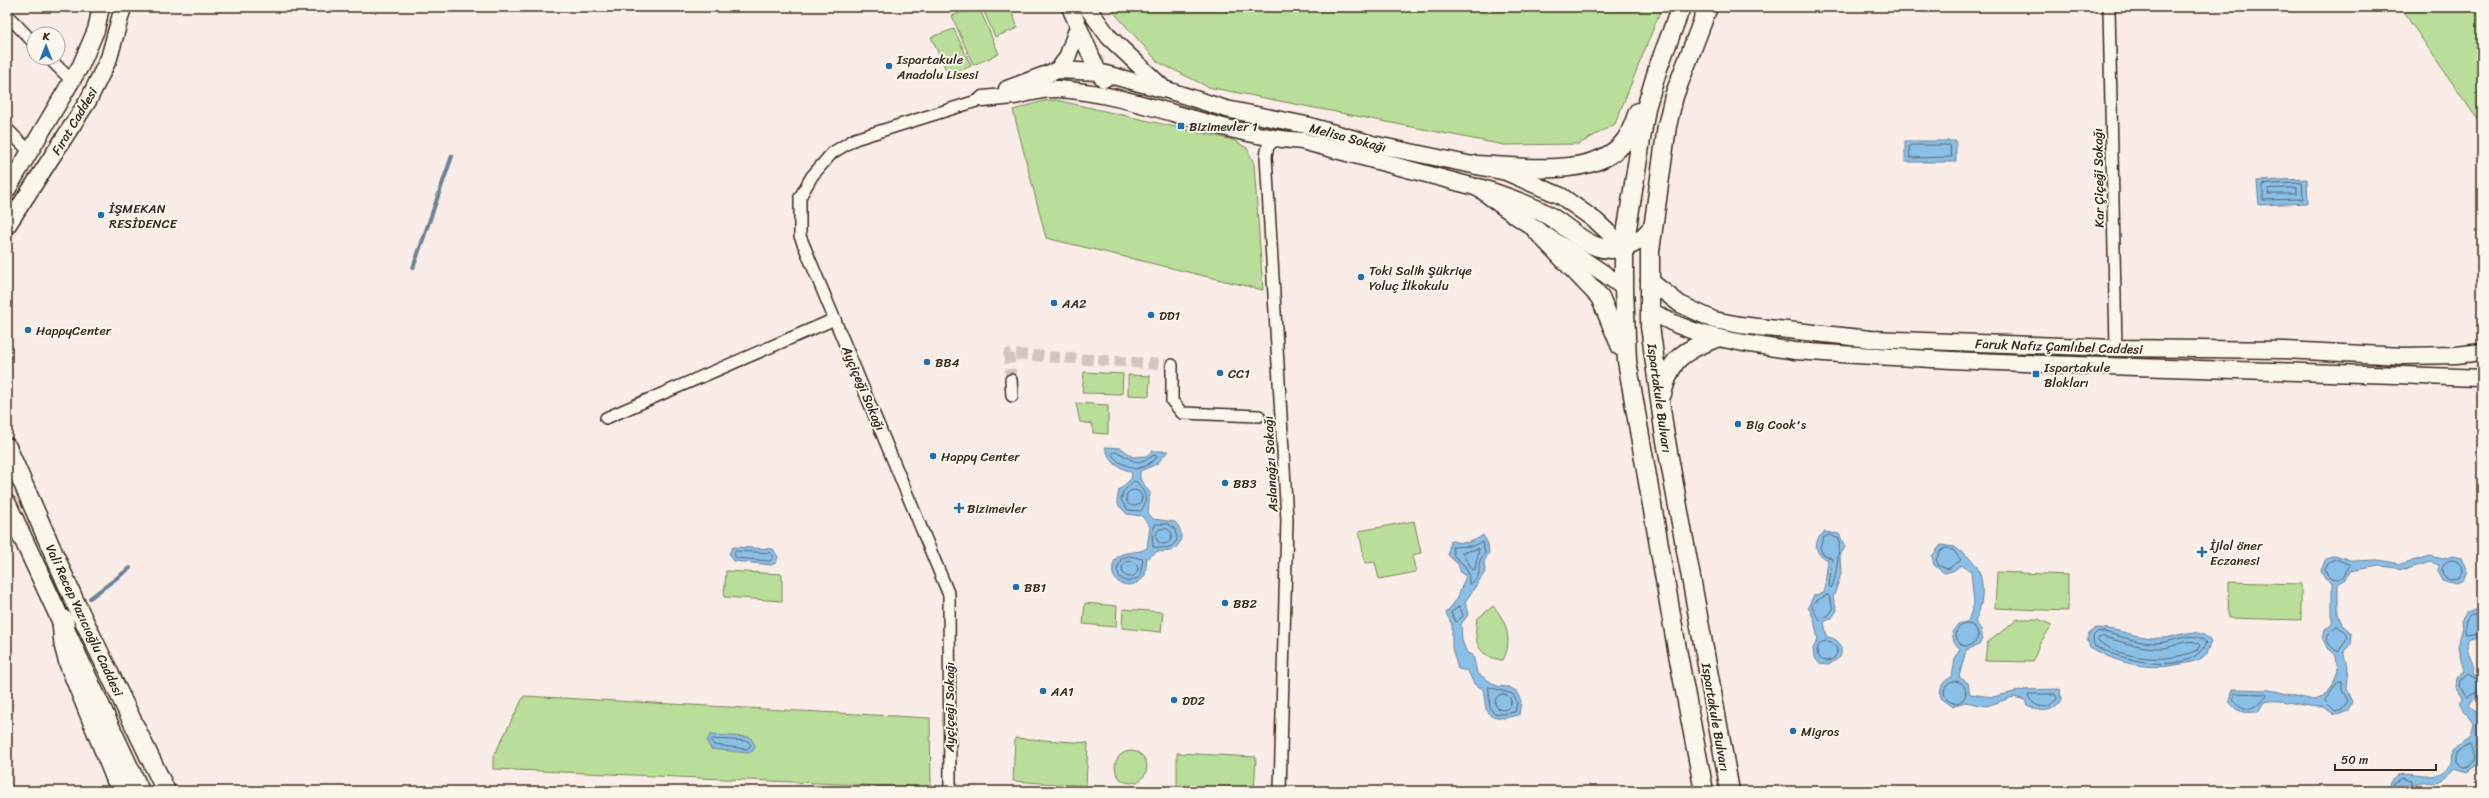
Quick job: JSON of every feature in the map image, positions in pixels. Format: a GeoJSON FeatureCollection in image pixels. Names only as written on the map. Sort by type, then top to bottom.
{"type":"FeatureCollection","features":[{"type":"Feature","properties":{"kind":"highway"},"geometry":{"type":"LineString","coordinates":[[63,621],[65,645],[70,663],[122,791]]}},
{"type":"Feature","properties":{"kind":"main road","name":"Ispartakule Bulvarı"},"geometry":{"type":"LineString","coordinates":[[1681,7],[1654,81],[1646,108],[1624,247],[1624,288],[1627,361],[1674,633],[1704,791]]}},
{"type":"Feature","properties":{"kind":"main road","name":"Ispartakule Bulvarı"},"geometry":{"type":"LineString","coordinates":[[1708,7],[1674,96],[1667,126],[1652,228],[1649,280],[1652,350],[1660,403],[1730,791]]}},
{"type":"Feature","properties":{"kind":"main road"},"geometry":{"type":"LineString","coordinates":[[1476,165],[1568,167],[1594,164],[1603,160],[1627,138],[1654,81]]}},
{"type":"Feature","properties":{"kind":"main road"},"geometry":{"type":"LineString","coordinates":[[1479,188],[1544,212],[1595,247],[1611,250],[1636,243],[1652,228]]}},
{"type":"Feature","properties":{"kind":"main road"},"geometry":{"type":"LineString","coordinates":[[1536,230],[1600,297],[1627,361]]}},
{"type":"Feature","properties":{"kind":"main road"},"geometry":{"type":"LineString","coordinates":[[1624,247],[1649,280]]}},
{"type":"Feature","properties":{"kind":"main road"},"geometry":{"type":"LineString","coordinates":[[1624,288],[1650,310]]}},
{"type":"Feature","properties":{"kind":"main road"},"geometry":{"type":"LineString","coordinates":[[1660,403],[1669,369],[1677,359],[1690,349],[1716,338]]}},
{"type":"Feature","properties":{"kind":"main road","name":"Vali Recep Yazıcıoğlu Caddesi"},"geometry":{"type":"LineString","coordinates":[[7,446],[75,602],[166,791]]}},
{"type":"Feature","properties":{"kind":"main road","name":"Vali Recep Yazıcıoğlu Caddesi"},"geometry":{"type":"LineString","coordinates":[[7,504],[63,621],[140,791]]}},
{"type":"Feature","properties":{"kind":"street","name":"Fırat Caddesi"},"geometry":{"type":"LineString","coordinates":[[7,190],[81,65],[96,30],[101,7]]}},
{"type":"Feature","properties":{"kind":"street","name":"Fırat Caddesi"},"geometry":{"type":"LineString","coordinates":[[7,226],[88,101],[109,58],[123,7]]}},
{"type":"Feature","properties":{"kind":"street"},"geometry":{"type":"LineString","coordinates":[[1070,7],[1098,72],[1107,82],[1131,101]]}},
{"type":"Feature","properties":{"kind":"street","name":"Melisa Sokağı"},"geometry":{"type":"LineString","coordinates":[[1087,7],[1109,37],[1164,89],[1226,109],[1306,125],[1372,144],[1506,172],[1561,196],[1596,220],[1624,247]]}},
{"type":"Feature","properties":{"kind":"street","name":"Kar Çiçeği Sokağı"},"geometry":{"type":"LineString","coordinates":[[2109,7],[2123,348]]}},
{"type":"Feature","properties":{"kind":"street"},"geometry":{"type":"LineString","coordinates":[[7,15],[26,35]]}},
{"type":"Feature","properties":{"kind":"street"},"geometry":{"type":"LineString","coordinates":[[1058,70],[1067,58],[1078,27]]}},
{"type":"Feature","properties":{"kind":"street"},"geometry":{"type":"LineString","coordinates":[[57,66],[71,80]]}},
{"type":"Feature","properties":{"kind":"street","name":"Ayçiçeği Sokağı"},"geometry":{"type":"LineString","coordinates":[[950,791],[949,595],[800,236],[800,197],[812,176],[832,153],[855,139],[983,99],[1058,70],[1098,72],[1164,89]]}},
{"type":"Feature","properties":{"kind":"street","name":"Ayçiçeği Sokağı"},"geometry":{"type":"LineString","coordinates":[[983,99],[1014,96],[1042,89],[1059,89],[1131,101]]}},
{"type":"Feature","properties":{"kind":"street","name":"Melisa Sokağı"},"geometry":{"type":"LineString","coordinates":[[1131,101],[1275,140],[1302,141],[1479,188],[1498,204],[1536,230],[1593,264],[1624,288]]}},
{"type":"Feature","properties":{"kind":"street"},"geometry":{"type":"LineString","coordinates":[[7,129],[30,152]]}},
{"type":"Feature","properties":{"kind":"street","name":"Aslanağzı Sokağı"},"geometry":{"type":"LineString","coordinates":[[1275,140],[1268,146],[1266,156],[1287,520],[1280,791]]}},
{"type":"Feature","properties":{"kind":"street","name":"Faruk Nafız Çamlıbel Caddesi"},"geometry":{"type":"LineString","coordinates":[[1649,280],[1680,304],[1714,320],[1740,325],[1870,339],[2100,348],[2284,350],[2403,356],[2456,355],[2482,352]]}},
{"type":"Feature","properties":{"kind":"street","name":"Faruk Nafız Çamlıbel Caddesi"},"geometry":{"type":"LineString","coordinates":[[1650,310],[1666,321],[1688,330],[1716,338],[1796,351],[2099,366],[2238,369],[2482,378]]}},
{"type":"Feature","properties":{"kind":"street"},"geometry":{"type":"LineString","coordinates":[[606,418],[835,319]]}},
{"type":"Feature","properties":{"kind":"street"},"geometry":{"type":"LineString","coordinates":[[2099,366],[2097,353],[2100,348]]}},
{"type":"Feature","properties":{"kind":"street"},"geometry":{"type":"LineString","coordinates":[[2123,348],[2133,354],[2130,367]]}},
{"type":"Feature","properties":{"kind":"street"},"geometry":{"type":"LineString","coordinates":[[1172,365],[1172,401],[1182,413],[1259,416]]}},
{"type":"Feature","properties":{"kind":"street"},"geometry":{"type":"LineString","coordinates":[[1011,380],[1012,396]]}},
{"type":"Feature","properties":{"kind":"green space"},"geometry":{"type":"Polygon","coordinates":[[[974,7],[979,7],[999,54],[973,65],[952,16],[974,7]]]}},
{"type":"Feature","properties":{"kind":"green space"},"geometry":{"type":"Polygon","coordinates":[[[982,7],[1010,7],[1018,28],[995,37],[982,7]]]}},
{"type":"Feature","properties":{"kind":"green space"},"geometry":{"type":"Polygon","coordinates":[[[1109,7],[1662,7],[1615,124],[1579,144],[1504,145],[1208,87],[1158,62],[1109,7]]]}},
{"type":"Feature","properties":{"kind":"green space"},"geometry":{"type":"Polygon","coordinates":[[[2400,7],[2482,7],[2482,126],[2400,7]]]}},
{"type":"Feature","properties":{"kind":"green space"},"geometry":{"type":"Polygon","coordinates":[[[954,29],[971,66],[949,76],[931,37],[954,29]]]}},
{"type":"Feature","properties":{"kind":"green space"},"geometry":{"type":"Polygon","coordinates":[[[1056,100],[1233,140],[1247,148],[1254,164],[1263,290],[1046,238],[1013,110],[1044,101],[1056,100]]]}},
{"type":"Feature","properties":{"kind":"green space"},"geometry":{"type":"Polygon","coordinates":[[[1084,372],[1123,374],[1122,394],[1082,393],[1084,372]]]}},
{"type":"Feature","properties":{"kind":"green space"},"geometry":{"type":"Polygon","coordinates":[[[1128,375],[1150,376],[1149,396],[1128,395],[1128,375]]]}},
{"type":"Feature","properties":{"kind":"green space"},"geometry":{"type":"Polygon","coordinates":[[[1076,403],[1108,405],[1108,434],[1093,433],[1092,424],[1080,422],[1076,403]]]}},
{"type":"Feature","properties":{"kind":"green space"},"geometry":{"type":"Polygon","coordinates":[[[1414,521],[1421,553],[1412,555],[1416,572],[1379,579],[1375,562],[1365,563],[1359,531],[1414,521]]]}},
{"type":"Feature","properties":{"kind":"green space"},"geometry":{"type":"Polygon","coordinates":[[[726,571],[782,574],[782,601],[724,597],[726,571]]]}},
{"type":"Feature","properties":{"kind":"green space"},"geometry":{"type":"Polygon","coordinates":[[[1997,572],[2068,575],[2068,611],[1995,608],[1997,572]]]}},
{"type":"Feature","properties":{"kind":"green space"},"geometry":{"type":"Polygon","coordinates":[[[2229,582],[2301,584],[2301,620],[2228,618],[2229,582]]]}},
{"type":"Feature","properties":{"kind":"green space"},"geometry":{"type":"Polygon","coordinates":[[[1085,603],[1117,606],[1116,627],[1083,624],[1085,603]]]}},
{"type":"Feature","properties":{"kind":"green space"},"geometry":{"type":"Polygon","coordinates":[[[1493,606],[1502,618],[1507,632],[1508,646],[1503,660],[1488,656],[1479,647],[1477,641],[1477,619],[1493,606]]]}},
{"type":"Feature","properties":{"kind":"green space"},"geometry":{"type":"Polygon","coordinates":[[[1123,609],[1163,612],[1161,632],[1122,628],[1123,609]]]}},
{"type":"Feature","properties":{"kind":"green space"},"geometry":{"type":"Polygon","coordinates":[[[2018,619],[2038,619],[2052,625],[2039,645],[2033,662],[1985,661],[1987,643],[2018,619]]]}},
{"type":"Feature","properties":{"kind":"green space"},"geometry":{"type":"Polygon","coordinates":[[[524,696],[930,718],[931,788],[493,769],[493,757],[524,696]]]}},
{"type":"Feature","properties":{"kind":"green space"},"geometry":{"type":"Polygon","coordinates":[[[1015,738],[1088,743],[1086,786],[1013,781],[1015,738]]]}},
{"type":"Feature","properties":{"kind":"green space"},"geometry":{"type":"Polygon","coordinates":[[[1128,751],[1134,751],[1144,758],[1147,767],[1146,773],[1140,780],[1134,783],[1128,783],[1118,776],[1115,770],[1115,764],[1122,754],[1128,751]]]}},
{"type":"Feature","properties":{"kind":"green space"},"geometry":{"type":"Polygon","coordinates":[[[1177,753],[1256,757],[1254,791],[1177,791],[1177,753]]]}},
{"type":"Feature","properties":{"kind":"water"},"geometry":{"type":"Polygon","coordinates":[[[1905,141],[1956,141],[1956,162],[1905,162],[1905,141]]]}},
{"type":"Feature","properties":{"kind":"water"},"geometry":{"type":"Polygon","coordinates":[[[2307,179],[2308,203],[2259,205],[2257,181],[2307,179]]]}},
{"type":"Feature","properties":{"kind":"water"},"geometry":{"type":"Polygon","coordinates":[[[1105,447],[1121,448],[1133,457],[1146,456],[1152,451],[1168,451],[1157,464],[1140,471],[1140,479],[1150,493],[1148,513],[1153,519],[1175,522],[1179,528],[1181,539],[1179,544],[1171,551],[1158,551],[1147,558],[1145,575],[1141,580],[1130,585],[1119,582],[1115,579],[1113,566],[1115,560],[1122,554],[1147,548],[1150,527],[1142,516],[1127,514],[1119,506],[1117,501],[1119,490],[1131,479],[1132,473],[1116,465],[1109,457],[1105,447]]]}},
{"type":"Feature","properties":{"kind":"water"},"geometry":{"type":"Polygon","coordinates":[[[1825,532],[1839,534],[1845,547],[1840,556],[1841,574],[1833,598],[1837,610],[1832,618],[1824,622],[1827,637],[1834,639],[1841,646],[1840,657],[1829,665],[1820,664],[1814,657],[1813,648],[1818,640],[1814,619],[1808,607],[1814,595],[1824,593],[1828,560],[1820,555],[1816,547],[1818,539],[1825,532]]]}},
{"type":"Feature","properties":{"kind":"water"},"geometry":{"type":"Polygon","coordinates":[[[1483,535],[1488,544],[1489,552],[1484,562],[1485,572],[1465,602],[1468,615],[1461,624],[1462,641],[1467,653],[1473,655],[1477,673],[1497,686],[1509,687],[1516,691],[1521,701],[1519,715],[1504,718],[1491,716],[1486,709],[1483,689],[1474,684],[1468,671],[1458,669],[1452,648],[1452,625],[1446,613],[1457,599],[1466,576],[1461,573],[1458,564],[1448,555],[1450,540],[1463,543],[1475,540],[1483,535]]]}},
{"type":"Feature","properties":{"kind":"water"},"geometry":{"type":"Polygon","coordinates":[[[1941,545],[1955,547],[1970,558],[1979,572],[1981,580],[1982,598],[1975,622],[1981,630],[1982,639],[1979,645],[1966,650],[1959,677],[1968,683],[1970,694],[1992,697],[2024,690],[2060,689],[2061,700],[2054,707],[2046,710],[2032,708],[2028,705],[2026,700],[2013,697],[1987,706],[1965,702],[1952,706],[1941,698],[1940,691],[1942,685],[1952,677],[1955,659],[1960,649],[1954,642],[1952,632],[1958,624],[1968,621],[1974,604],[1971,571],[1961,565],[1953,571],[1944,573],[1934,565],[1932,556],[1941,545]]]}},
{"type":"Feature","properties":{"kind":"water"},"geometry":{"type":"Polygon","coordinates":[[[733,547],[773,549],[778,557],[776,563],[771,565],[734,561],[729,553],[733,547]]]}},
{"type":"Feature","properties":{"kind":"water"},"geometry":{"type":"Polygon","coordinates":[[[2335,555],[2353,561],[2378,560],[2400,564],[2430,556],[2443,559],[2452,556],[2461,558],[2467,571],[2463,580],[2455,584],[2442,580],[2438,572],[2439,565],[2431,562],[2406,569],[2379,566],[2350,571],[2346,579],[2338,584],[2338,614],[2342,624],[2352,634],[2351,644],[2344,651],[2348,666],[2346,689],[2352,702],[2348,710],[2335,715],[2324,707],[2271,701],[2264,702],[2258,712],[2245,712],[2238,710],[2229,701],[2232,689],[2270,690],[2313,700],[2323,697],[2332,687],[2338,670],[2336,656],[2327,648],[2323,639],[2325,630],[2332,624],[2332,583],[2325,579],[2321,571],[2326,558],[2335,555]]]}},
{"type":"Feature","properties":{"kind":"water"},"geometry":{"type":"Polygon","coordinates":[[[2475,610],[2482,612],[2482,637],[2468,641],[2467,645],[2473,664],[2473,672],[2482,679],[2482,692],[2469,704],[2478,714],[2482,724],[2481,736],[2475,748],[2479,754],[2478,764],[2467,772],[2454,768],[2445,780],[2438,783],[2416,784],[2416,791],[2388,791],[2390,781],[2397,775],[2432,776],[2445,771],[2451,764],[2452,751],[2471,737],[2474,725],[2460,702],[2462,698],[2455,687],[2456,678],[2464,672],[2458,647],[2462,631],[2461,621],[2466,613],[2475,610]]]}},
{"type":"Feature","properties":{"kind":"water"},"geometry":{"type":"Polygon","coordinates":[[[2096,628],[2154,638],[2194,633],[2201,634],[2211,642],[2202,658],[2187,663],[2169,666],[2146,666],[2123,662],[2090,647],[2087,639],[2089,634],[2096,628]]]}},
{"type":"Feature","properties":{"kind":"water"},"geometry":{"type":"Polygon","coordinates":[[[710,735],[750,737],[755,745],[753,751],[748,753],[711,749],[707,741],[710,735]]]}},
{"type":"Feature","properties":{"kind":"waterway"},"geometry":{"type":"LineString","coordinates":[[413,268],[452,156]]}},
{"type":"Feature","properties":{"kind":"waterway"},"geometry":{"type":"LineString","coordinates":[[90,598],[130,568]]}},
{"type":"Feature","properties":{"kind":"tunnel"},"geometry":{"type":"LineString","coordinates":[[1011,380],[1009,354],[1172,365]]}},
{"type":"Feature","properties":{"kind":"place","name":"Ispartakule Anadolu Lisesi"},"geometry":{"type":"Point","coordinates":[889,66]}},
{"type":"Feature","properties":{"kind":"place","name":"Bizimevler 1"},"geometry":{"type":"Point","coordinates":[1181,126]}},
{"type":"Feature","properties":{"kind":"place","name":"İŞMEKAN RESİDENCE"},"geometry":{"type":"Point","coordinates":[101,215]}},
{"type":"Feature","properties":{"kind":"place","name":"Toki Salih Şükriye Yoluç İlkokulu"},"geometry":{"type":"Point","coordinates":[1361,277]}},
{"type":"Feature","properties":{"kind":"place","name":"AA2"},"geometry":{"type":"Point","coordinates":[1054,303]}},
{"type":"Feature","properties":{"kind":"place","name":"DD1"},"geometry":{"type":"Point","coordinates":[1151,315]}},
{"type":"Feature","properties":{"kind":"place","name":"HappyCenter"},"geometry":{"type":"Point","coordinates":[28,330]}},
{"type":"Feature","properties":{"kind":"place","name":"BB4"},"geometry":{"type":"Point","coordinates":[927,362]}},
{"type":"Feature","properties":{"kind":"place","name":"CC1"},"geometry":{"type":"Point","coordinates":[1220,373]}},
{"type":"Feature","properties":{"kind":"place","name":"Ispartakule Blokları"},"geometry":{"type":"Point","coordinates":[2036,374]}},
{"type":"Feature","properties":{"kind":"place","name":"Big Cook's"},"geometry":{"type":"Point","coordinates":[1738,424]}},
{"type":"Feature","properties":{"kind":"place","name":"Happy Center"},"geometry":{"type":"Point","coordinates":[933,456]}},
{"type":"Feature","properties":{"kind":"place","name":"BB3"},"geometry":{"type":"Point","coordinates":[1225,483]}},
{"type":"Feature","properties":{"kind":"place","name":"Bizimevler"},"geometry":{"type":"Point","coordinates":[959,508]}},
{"type":"Feature","properties":{"kind":"place","name":"İjlal öner Eczanesi"},"geometry":{"type":"Point","coordinates":[2202,552]}},
{"type":"Feature","properties":{"kind":"place","name":"BB1"},"geometry":{"type":"Point","coordinates":[1016,587]}},
{"type":"Feature","properties":{"kind":"place","name":"BB2"},"geometry":{"type":"Point","coordinates":[1225,603]}},
{"type":"Feature","properties":{"kind":"place","name":"AA1"},"geometry":{"type":"Point","coordinates":[1043,691]}},
{"type":"Feature","properties":{"kind":"place","name":"DD2"},"geometry":{"type":"Point","coordinates":[1174,700]}},
{"type":"Feature","properties":{"kind":"place","name":"Migros"},"geometry":{"type":"Point","coordinates":[1793,731]}}]}
